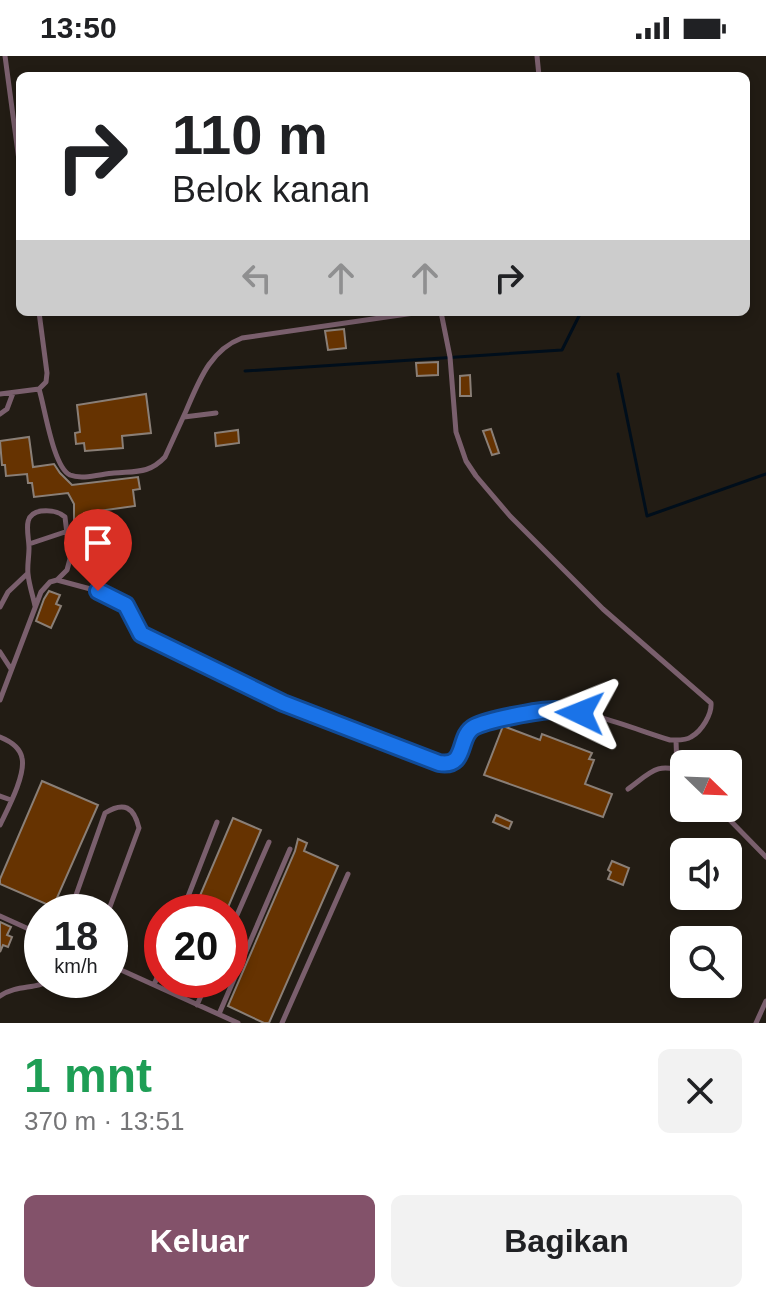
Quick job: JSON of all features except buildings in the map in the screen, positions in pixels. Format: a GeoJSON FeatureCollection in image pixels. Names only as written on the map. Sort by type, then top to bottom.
{"type":"FeatureCollection","features":[{"type":"Feature","properties":{"kind":"lane"},"geometry":{"type":"LineString","coordinates":[[5,56],[16,138]]}},
{"type":"Feature","properties":{"kind":"lane"},"geometry":{"type":"LineString","coordinates":[[0,394],[39,389],[46,382],[40,316]]}},
{"type":"Feature","properties":{"kind":"lane"},"geometry":{"type":"LineString","coordinates":[[39,389],[57,460],[66,472],[80,476],[144,470],[155,467],[165,457],[202,373],[229,343],[242,338],[393,316]]}},
{"type":"Feature","properties":{"kind":"lane"},"geometry":{"type":"LineString","coordinates":[[57,580],[116,599],[126,605],[141,634],[269,696],[439,763],[448,765],[454,762],[473,728],[509,717],[554,710],[580,713],[676,740],[693,737],[711,712],[711,703],[603,609],[510,516],[466,461],[456,432],[450,357],[442,316]]}},
{"type":"Feature","properties":{"kind":"lane"},"geometry":{"type":"LineString","coordinates":[[0,414],[7,409],[13,393]]}},
{"type":"Feature","properties":{"kind":"lane"},"geometry":{"type":"LineString","coordinates":[[183,417],[216,413]]}},
{"type":"Feature","properties":{"kind":"lane"},"geometry":{"type":"LineString","coordinates":[[0,700],[41,592],[67,570],[70,559],[68,531],[65,517],[58,511],[35,512],[28,519],[28,573],[35,606]]}},
{"type":"Feature","properties":{"kind":"lane"},"geometry":{"type":"LineString","coordinates":[[29,544],[68,531]]}},
{"type":"Feature","properties":{"kind":"lane"},"geometry":{"type":"LineString","coordinates":[[0,607],[8,592],[28,573]]}},
{"type":"Feature","properties":{"kind":"lane"},"geometry":{"type":"LineString","coordinates":[[0,652],[11,669]]}},
{"type":"Feature","properties":{"kind":"lane"},"geometry":{"type":"LineString","coordinates":[[0,737],[11,741],[22,759],[22,770],[0,825]]}},
{"type":"Feature","properties":{"kind":"lane"},"geometry":{"type":"LineString","coordinates":[[676,740],[676,750]]}},
{"type":"Feature","properties":{"kind":"lane"},"geometry":{"type":"LineString","coordinates":[[628,789],[654,770],[670,768]]}},
{"type":"Feature","properties":{"kind":"lane"},"geometry":{"type":"LineString","coordinates":[[0,796],[11,800]]}},
{"type":"Feature","properties":{"kind":"lane"},"geometry":{"type":"LineString","coordinates":[[76,894],[105,813],[122,806],[132,810],[139,828],[115,894]]}},
{"type":"Feature","properties":{"kind":"lane"},"geometry":{"type":"LineString","coordinates":[[189,894],[217,822]]}},
{"type":"Feature","properties":{"kind":"lane"},"geometry":{"type":"LineString","coordinates":[[732,822],[766,857]]}},
{"type":"Feature","properties":{"kind":"lane"},"geometry":{"type":"LineString","coordinates":[[246,894],[269,842]]}},
{"type":"Feature","properties":{"kind":"lane"},"geometry":{"type":"LineString","coordinates":[[219,1014],[290,849]]}},
{"type":"Feature","properties":{"kind":"lane"},"geometry":{"type":"LineString","coordinates":[[282,1023],[348,874]]}},
{"type":"Feature","properties":{"kind":"lane"},"geometry":{"type":"LineString","coordinates":[[0,916],[24,927]]}},
{"type":"Feature","properties":{"kind":"lane"},"geometry":{"type":"LineString","coordinates":[[0,996],[24,986]]}},
{"type":"Feature","properties":{"kind":"lane"},"geometry":{"type":"LineString","coordinates":[[182,998],[238,1023]]}},
{"type":"Feature","properties":{"kind":"lane"},"geometry":{"type":"LineString","coordinates":[[197,1005],[200,998]]}},
{"type":"Feature","properties":{"kind":"lane"},"geometry":{"type":"LineString","coordinates":[[756,1023],[766,1001]]}},
{"type":"Feature","properties":{"kind":"waterway"},"geometry":{"type":"LineString","coordinates":[[245,371],[562,350],[579,316]]}},
{"type":"Feature","properties":{"kind":"waterway"},"geometry":{"type":"LineString","coordinates":[[618,374],[647,516],[766,474]]}},
{"type":"Feature","properties":{"kind":"route"},"geometry":{"type":"LineString","coordinates":[[98,591],[126,605],[141,634],[283,703],[439,763],[448,765],[454,762],[473,728],[509,717],[554,710],[580,713]]}}]}
